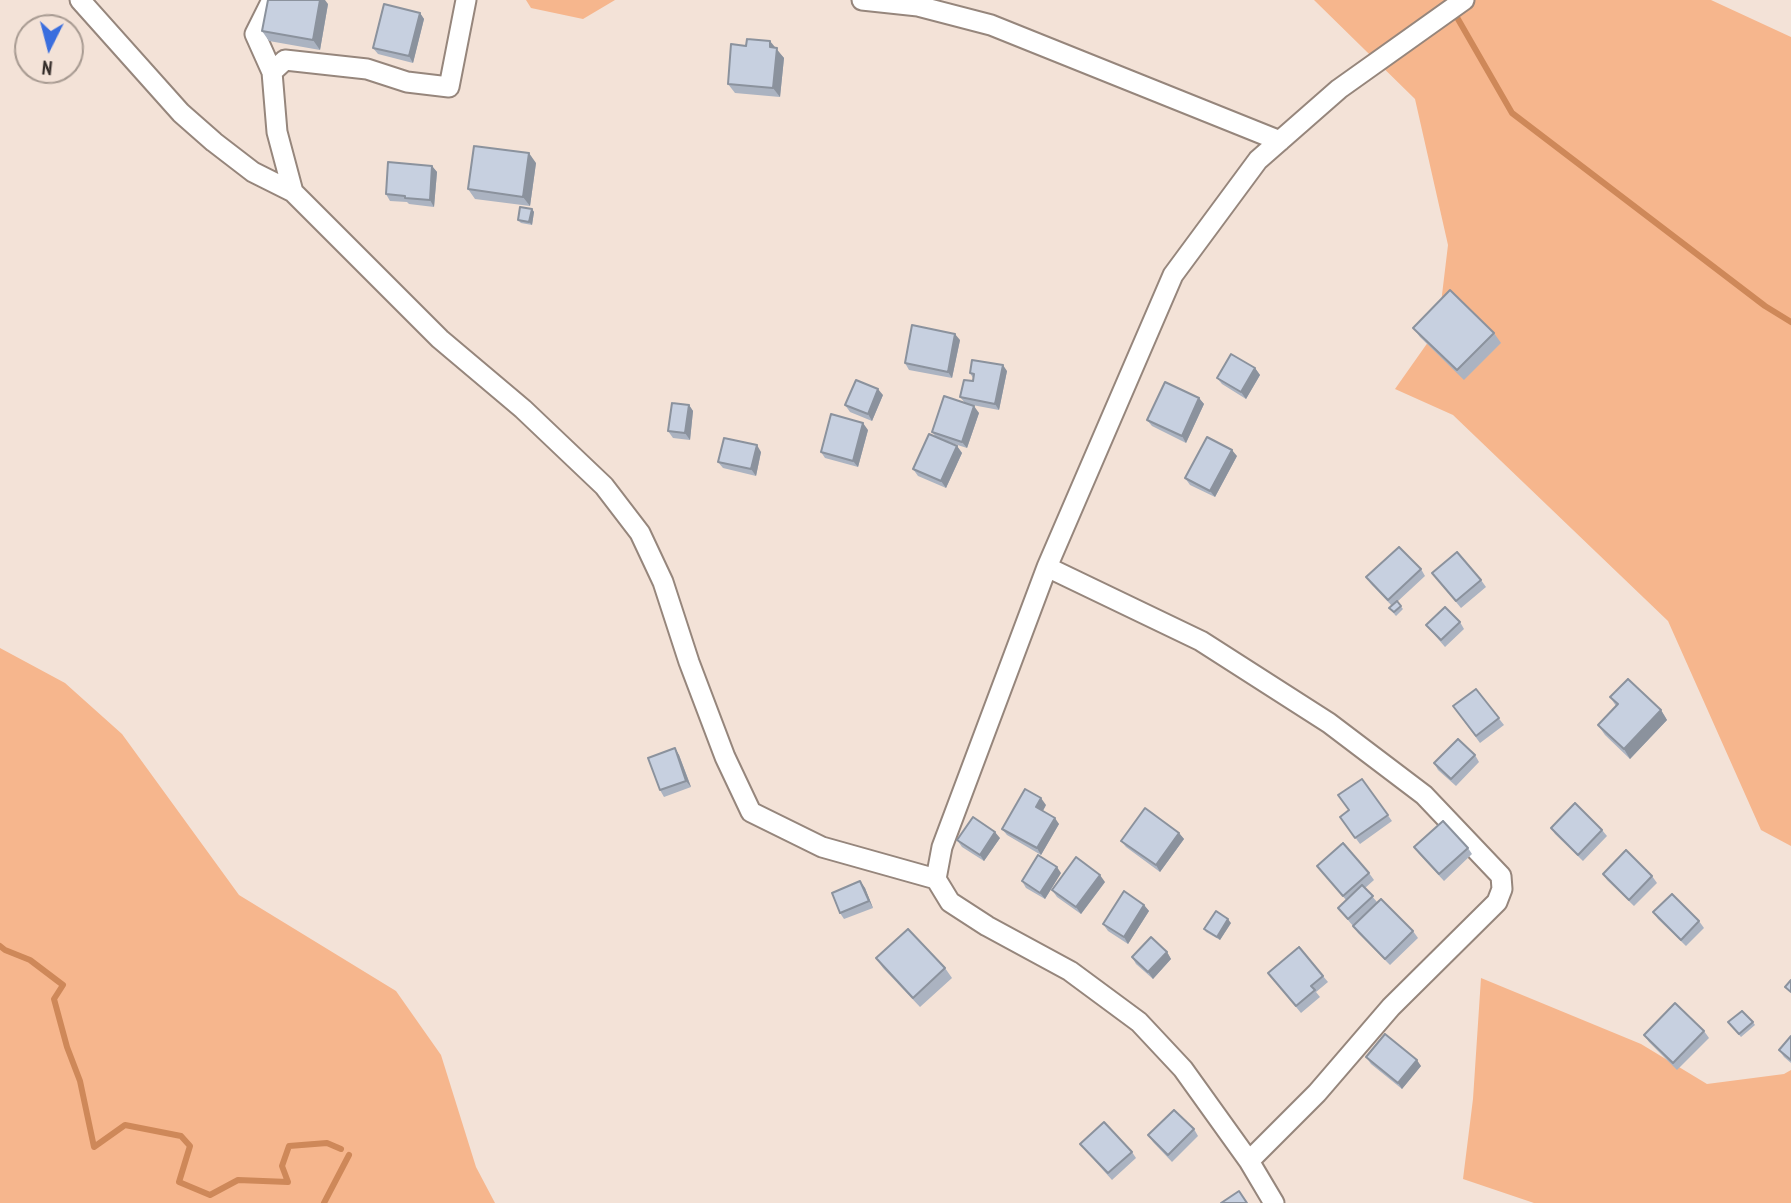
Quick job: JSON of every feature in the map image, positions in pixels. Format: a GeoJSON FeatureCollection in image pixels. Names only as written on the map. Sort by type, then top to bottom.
{"type":"FeatureCollection","features":[{"type":"Feature","properties":{"kind":"street"},"geometry":{"type":"LineString","coordinates":[[80,0],[181,113],[253,172],[293,192],[440,339],[523,410],[604,486],[640,533],[663,582],[689,662],[725,757],[751,812],[822,848],[936,879]]}},
{"type":"Feature","properties":{"kind":"street"},"geometry":{"type":"LineString","coordinates":[[272,0],[256,34],[272,72],[277,132],[293,192]]}},
{"type":"Feature","properties":{"kind":"street"},"geometry":{"type":"LineString","coordinates":[[272,72],[285,60],[367,69],[407,82],[449,87],[466,0]]}},
{"type":"Feature","properties":{"kind":"street"},"geometry":{"type":"LineString","coordinates":[[862,0],[918,6],[991,25],[1280,141]]}},
{"type":"Feature","properties":{"kind":"street"},"geometry":{"type":"LineString","coordinates":[[1274,1203],[1249,1161],[1183,1069],[1139,1022],[1070,971],[987,926],[950,902],[936,879],[942,847],[1047,567],[1173,275],[1258,160],[1339,89],[1464,0]]}},
{"type":"Feature","properties":{"kind":"street"},"geometry":{"type":"LineString","coordinates":[[1047,567],[1201,640],[1329,723],[1424,796],[1501,876],[1502,889],[1497,902],[1391,1007],[1317,1093],[1249,1161]]}},
{"type":"Feature","properties":{"kind":"shaded area"},"geometry":{"type":"Polygon","coordinates":[[[526,0],[615,0],[583,19],[531,8],[526,0]]]}},
{"type":"Feature","properties":{"kind":"shaded area"},"geometry":{"type":"Polygon","coordinates":[[[1314,0],[1711,0],[1791,37],[1791,846],[1761,830],[1668,621],[1453,415],[1395,389],[1438,328],[1448,245],[1415,99],[1314,0]]]}},
{"type":"Feature","properties":{"kind":"shaded area"},"geometry":{"type":"Polygon","coordinates":[[[0,648],[65,683],[122,734],[239,895],[396,991],[441,1055],[476,1167],[495,1203],[0,1203],[0,648]]]}},
{"type":"Feature","properties":{"kind":"shaded area"},"geometry":{"type":"Polygon","coordinates":[[[1481,978],[1641,1044],[1707,1084],[1784,1074],[1791,1070],[1791,1203],[1534,1203],[1463,1179],[1473,1099],[1481,978]]]}},
{"type":"Feature","properties":{"kind":"building"},"geometry":{"type":"Polygon","coordinates":[[[268,0],[320,0],[313,40],[262,31],[268,0]]]}},
{"type":"Feature","properties":{"kind":"building"},"geometry":{"type":"Polygon","coordinates":[[[384,4],[420,13],[409,56],[373,48],[384,4]]]}},
{"type":"Feature","properties":{"kind":"building"},"geometry":{"type":"Polygon","coordinates":[[[747,39],[770,41],[770,47],[777,48],[773,88],[728,84],[731,44],[746,46],[747,39]]]}},
{"type":"Feature","properties":{"kind":"building"},"geometry":{"type":"Polygon","coordinates":[[[474,146],[529,153],[523,197],[468,189],[474,146]]]}},
{"type":"Feature","properties":{"kind":"building"},"geometry":{"type":"Polygon","coordinates":[[[388,162],[432,166],[430,200],[386,194],[388,162]]]}},
{"type":"Feature","properties":{"kind":"building"},"geometry":{"type":"Polygon","coordinates":[[[520,207],[532,209],[529,222],[518,220],[520,207]]]}},
{"type":"Feature","properties":{"kind":"building"},"geometry":{"type":"Polygon","coordinates":[[[1450,290],[1494,333],[1457,370],[1413,328],[1450,290]]]}},
{"type":"Feature","properties":{"kind":"building"},"geometry":{"type":"Polygon","coordinates":[[[912,325],[955,334],[948,372],[905,363],[912,325]]]}},
{"type":"Feature","properties":{"kind":"building"},"geometry":{"type":"Polygon","coordinates":[[[1231,354],[1255,368],[1241,392],[1217,378],[1231,354]]]}},
{"type":"Feature","properties":{"kind":"building"},"geometry":{"type":"Polygon","coordinates":[[[972,360],[1003,365],[995,404],[960,397],[964,380],[973,381],[974,374],[970,373],[972,360]]]}},
{"type":"Feature","properties":{"kind":"building"},"geometry":{"type":"Polygon","coordinates":[[[856,380],[878,389],[868,414],[845,405],[856,380]]]}},
{"type":"Feature","properties":{"kind":"building"},"geometry":{"type":"Polygon","coordinates":[[[1165,382],[1199,398],[1182,436],[1147,420],[1165,382]]]}},
{"type":"Feature","properties":{"kind":"building"},"geometry":{"type":"Polygon","coordinates":[[[944,396],[974,406],[962,442],[932,432],[944,396]]]}},
{"type":"Feature","properties":{"kind":"building"},"geometry":{"type":"Polygon","coordinates":[[[672,403],[689,405],[685,433],[668,431],[672,403]]]}},
{"type":"Feature","properties":{"kind":"building"},"geometry":{"type":"Polygon","coordinates":[[[831,414],[863,423],[853,461],[821,452],[831,414]]]}},
{"type":"Feature","properties":{"kind":"building"},"geometry":{"type":"Polygon","coordinates":[[[929,434],[957,446],[941,481],[913,469],[929,434]]]}},
{"type":"Feature","properties":{"kind":"building"},"geometry":{"type":"Polygon","coordinates":[[[1207,437],[1232,450],[1210,491],[1185,478],[1207,437]]]}},
{"type":"Feature","properties":{"kind":"building"},"geometry":{"type":"Polygon","coordinates":[[[724,438],[757,445],[751,469],[718,462],[724,438]]]}},
{"type":"Feature","properties":{"kind":"building"},"geometry":{"type":"Polygon","coordinates":[[[1399,547],[1421,569],[1388,600],[1366,577],[1399,547]]]}},
{"type":"Feature","properties":{"kind":"building"},"geometry":{"type":"Polygon","coordinates":[[[1457,552],[1481,580],[1456,601],[1432,573],[1457,552]]]}},
{"type":"Feature","properties":{"kind":"building"},"geometry":{"type":"Polygon","coordinates":[[[1397,601],[1401,606],[1394,612],[1389,608],[1397,601]]]}},
{"type":"Feature","properties":{"kind":"building"},"geometry":{"type":"Polygon","coordinates":[[[1445,607],[1460,622],[1441,640],[1426,625],[1445,607]]]}},
{"type":"Feature","properties":{"kind":"building"},"geometry":{"type":"Polygon","coordinates":[[[1628,679],[1661,710],[1624,749],[1598,725],[1618,704],[1610,697],[1628,679]]]}},
{"type":"Feature","properties":{"kind":"building"},"geometry":{"type":"Polygon","coordinates":[[[1476,689],[1499,718],[1476,736],[1453,706],[1476,689]]]}},
{"type":"Feature","properties":{"kind":"building"},"geometry":{"type":"Polygon","coordinates":[[[1458,739],[1475,755],[1451,779],[1434,763],[1458,739]]]}},
{"type":"Feature","properties":{"kind":"building"},"geometry":{"type":"Polygon","coordinates":[[[675,748],[686,781],[660,790],[648,758],[675,748]]]}},
{"type":"Feature","properties":{"kind":"building"},"geometry":{"type":"Polygon","coordinates":[[[1362,779],[1388,815],[1355,838],[1340,817],[1349,810],[1338,795],[1362,779]]]}},
{"type":"Feature","properties":{"kind":"building"},"geometry":{"type":"Polygon","coordinates":[[[1025,789],[1041,798],[1036,807],[1055,818],[1037,848],[1002,829],[1025,789]]]}},
{"type":"Feature","properties":{"kind":"building"},"geometry":{"type":"Polygon","coordinates":[[[1575,803],[1602,830],[1578,855],[1551,828],[1575,803]]]}},
{"type":"Feature","properties":{"kind":"building"},"geometry":{"type":"Polygon","coordinates":[[[1145,808],[1179,833],[1156,865],[1121,841],[1145,808]]]}},
{"type":"Feature","properties":{"kind":"building"},"geometry":{"type":"Polygon","coordinates":[[[973,817],[995,832],[980,855],[957,840],[973,817]]]}},
{"type":"Feature","properties":{"kind":"building"},"geometry":{"type":"Polygon","coordinates":[[[1443,821],[1468,848],[1439,874],[1414,847],[1443,821]]]}},
{"type":"Feature","properties":{"kind":"building"},"geometry":{"type":"Polygon","coordinates":[[[1343,843],[1369,873],[1343,896],[1317,866],[1343,843]]]}},
{"type":"Feature","properties":{"kind":"building"},"geometry":{"type":"Polygon","coordinates":[[[1626,850],[1652,876],[1629,900],[1603,874],[1626,850]]]}},
{"type":"Feature","properties":{"kind":"building"},"geometry":{"type":"Polygon","coordinates":[[[1038,855],[1057,867],[1040,893],[1022,881],[1038,855]]]}},
{"type":"Feature","properties":{"kind":"building"},"geometry":{"type":"Polygon","coordinates":[[[1076,857],[1100,875],[1076,907],[1052,890],[1076,857]]]}},
{"type":"Feature","properties":{"kind":"building"},"geometry":{"type":"Polygon","coordinates":[[[860,881],[869,901],[840,913],[832,893],[860,881]]]}},
{"type":"Feature","properties":{"kind":"building"},"geometry":{"type":"Polygon","coordinates":[[[1362,885],[1373,896],[1348,919],[1338,908],[1362,885]]]}},
{"type":"Feature","properties":{"kind":"building"},"geometry":{"type":"Polygon","coordinates":[[[1124,891],[1144,905],[1124,937],[1103,924],[1124,891]]]}},
{"type":"Feature","properties":{"kind":"building"},"geometry":{"type":"Polygon","coordinates":[[[1672,894],[1699,921],[1681,940],[1653,912],[1672,894]]]}},
{"type":"Feature","properties":{"kind":"building"},"geometry":{"type":"Polygon","coordinates":[[[1381,899],[1413,931],[1385,959],[1353,926],[1381,899]]]}},
{"type":"Feature","properties":{"kind":"building"},"geometry":{"type":"Polygon","coordinates":[[[1216,911],[1228,919],[1217,937],[1204,929],[1216,911]]]}},
{"type":"Feature","properties":{"kind":"building"},"geometry":{"type":"Polygon","coordinates":[[[908,929],[945,968],[913,998],[876,958],[908,929]]]}},
{"type":"Feature","properties":{"kind":"building"},"geometry":{"type":"Polygon","coordinates":[[[1151,937],[1167,952],[1148,972],[1132,957],[1151,937]]]}},
{"type":"Feature","properties":{"kind":"building"},"geometry":{"type":"Polygon","coordinates":[[[1299,947],[1323,976],[1311,986],[1315,990],[1296,1006],[1268,973],[1299,947]]]}},
{"type":"Feature","properties":{"kind":"building"},"geometry":{"type":"Polygon","coordinates":[[[1791,980],[1791,992],[1785,987],[1791,980]]]}},
{"type":"Feature","properties":{"kind":"building"},"geometry":{"type":"Polygon","coordinates":[[[1675,1003],[1704,1031],[1673,1063],[1644,1035],[1675,1003]]]}},
{"type":"Feature","properties":{"kind":"building"},"geometry":{"type":"Polygon","coordinates":[[[1742,1011],[1753,1022],[1739,1034],[1728,1022],[1742,1011]]]}},
{"type":"Feature","properties":{"kind":"building"},"geometry":{"type":"Polygon","coordinates":[[[1385,1034],[1417,1060],[1398,1083],[1366,1057],[1385,1034]]]}},
{"type":"Feature","properties":{"kind":"building"},"geometry":{"type":"Polygon","coordinates":[[[1791,1036],[1791,1060],[1779,1050],[1791,1036]]]}},
{"type":"Feature","properties":{"kind":"building"},"geometry":{"type":"Polygon","coordinates":[[[1174,1110],[1194,1129],[1168,1155],[1148,1135],[1174,1110]]]}},
{"type":"Feature","properties":{"kind":"building"},"geometry":{"type":"Polygon","coordinates":[[[1104,1122],[1132,1152],[1108,1173],[1080,1144],[1104,1122]]]}},
{"type":"Feature","properties":{"kind":"building"},"geometry":{"type":"Polygon","coordinates":[[[1239,1191],[1247,1203],[1221,1203],[1239,1191]]]}},
{"type":"Feature","properties":{"kind":"waterway"},"geometry":{"type":"LineString","coordinates":[[1447,0],[1512,113],[1765,306],[1791,322]]}},
{"type":"Feature","properties":{"kind":"waterway"},"geometry":{"type":"LineString","coordinates":[[0,946],[30,960],[63,985],[54,999],[67,1047],[80,1081],[94,1147],[125,1125],[181,1136],[190,1146],[179,1182],[210,1195],[238,1180],[288,1182],[282,1166],[289,1146],[327,1143],[341,1149]]}},
{"type":"Feature","properties":{"kind":"waterway"},"geometry":{"type":"LineString","coordinates":[[324,1203],[349,1155]]}}]}
